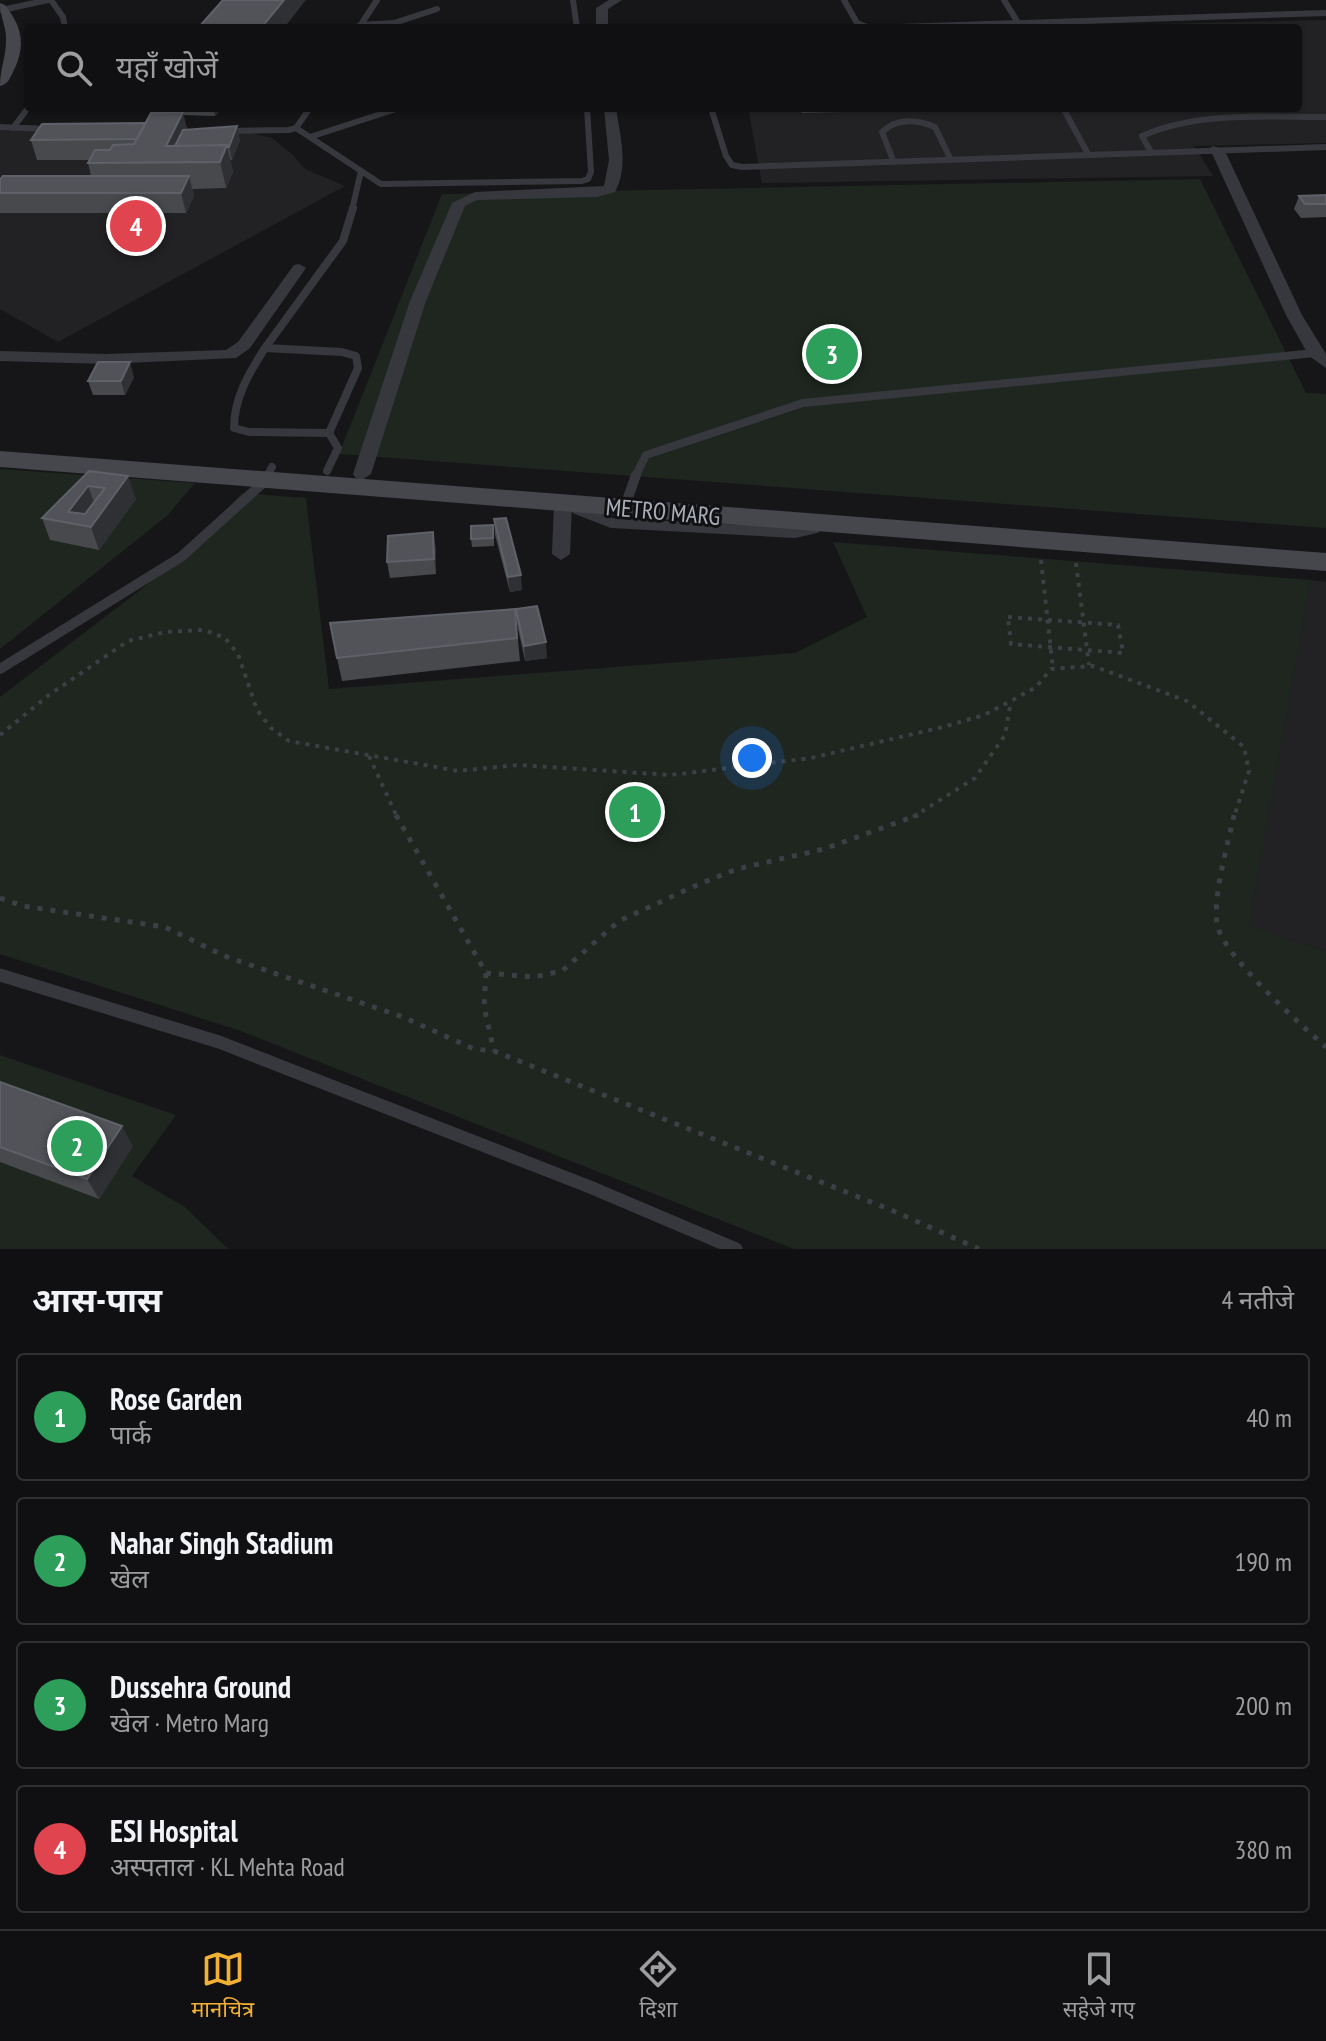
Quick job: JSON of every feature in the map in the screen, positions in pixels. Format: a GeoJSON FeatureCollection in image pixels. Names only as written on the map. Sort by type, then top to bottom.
{"type":"FeatureCollection","features":[{"type":"Feature","properties":{"kind":"street"},"geometry":{"type":"LineString","coordinates":[[602,24],[602,8],[617,0]]}},
{"type":"Feature","properties":{"kind":"street"},"geometry":{"type":"LineString","coordinates":[[0,81],[16,52],[14,32],[1,9]]}},
{"type":"Feature","properties":{"kind":"street"},"geometry":{"type":"LineString","coordinates":[[362,474],[418,301],[459,203],[475,196],[597,193],[610,189],[614,181],[615,162],[610,112]]}},
{"type":"Feature","properties":{"kind":"street"},"geometry":{"type":"LineString","coordinates":[[1217,149],[1294,315],[1321,358]]}},
{"type":"Feature","properties":{"kind":"street"},"geometry":{"type":"LineString","coordinates":[[0,356],[105,359],[230,355],[244,345],[299,268]]}},
{"type":"Feature","properties":{"kind":"street","name":"METRO MARG"},"geometry":{"type":"LineString","coordinates":[[0,445],[563,504],[626,500],[1326,546]]}},
{"type":"Feature","properties":{"kind":"street","name":"METRO MARG"},"geometry":{"type":"LineString","coordinates":[[0,459],[269,474],[327,471],[626,500],[827,525],[1326,562]]}},
{"type":"Feature","properties":{"kind":"street"},"geometry":{"type":"LineString","coordinates":[[561,554],[563,504]]}},
{"type":"Feature","properties":{"kind":"lane"},"geometry":{"type":"LineString","coordinates":[[1,9],[49,0],[63,17],[64,24]]}},
{"type":"Feature","properties":{"kind":"lane"},"geometry":{"type":"LineString","coordinates":[[362,24],[378,0]]}},
{"type":"Feature","properties":{"kind":"lane"},"geometry":{"type":"LineString","coordinates":[[573,0],[576,24]]}},
{"type":"Feature","properties":{"kind":"lane"},"geometry":{"type":"LineString","coordinates":[[844,0],[859,24]]}},
{"type":"Feature","properties":{"kind":"lane"},"geometry":{"type":"LineString","coordinates":[[1004,0],[1018,24]]}},
{"type":"Feature","properties":{"kind":"lane"},"geometry":{"type":"LineString","coordinates":[[386,24],[437,9]]}},
{"type":"Feature","properties":{"kind":"lane"},"geometry":{"type":"LineString","coordinates":[[1045,24],[1326,13]]}},
{"type":"Feature","properties":{"kind":"lane"},"geometry":{"type":"LineString","coordinates":[[13,128],[25,112]]}},
{"type":"Feature","properties":{"kind":"lane"},"geometry":{"type":"LineString","coordinates":[[210,131],[282,131],[296,128],[307,112]]}},
{"type":"Feature","properties":{"kind":"lane"},"geometry":{"type":"LineString","coordinates":[[310,137],[387,112]]}},
{"type":"Feature","properties":{"kind":"lane"},"geometry":{"type":"LineString","coordinates":[[296,128],[381,184],[582,181],[588,179],[591,172],[587,112]]}},
{"type":"Feature","properties":{"kind":"lane"},"geometry":{"type":"LineString","coordinates":[[712,112],[726,156],[732,165],[1326,147]]}},
{"type":"Feature","properties":{"kind":"lane"},"geometry":{"type":"LineString","coordinates":[[1065,112],[1088,154]]}},
{"type":"Feature","properties":{"kind":"lane"},"geometry":{"type":"LineString","coordinates":[[1151,152],[1142,136],[1162,129],[1230,120],[1326,117]]}},
{"type":"Feature","properties":{"kind":"lane"},"geometry":{"type":"LineString","coordinates":[[893,160],[882,132],[889,125],[909,122],[935,127],[950,158]]}},
{"type":"Feature","properties":{"kind":"lane"},"geometry":{"type":"LineString","coordinates":[[0,127],[59,129]]}},
{"type":"Feature","properties":{"kind":"lane"},"geometry":{"type":"LineString","coordinates":[[329,433],[249,432],[234,428],[235,409],[251,368],[347,234],[361,171]]}},
{"type":"Feature","properties":{"kind":"lane"},"geometry":{"type":"LineString","coordinates":[[264,348],[342,352],[356,356],[358,368],[329,433]]}},
{"type":"Feature","properties":{"kind":"lane"},"geometry":{"type":"LineString","coordinates":[[626,500],[646,455],[803,403],[1073,374],[1321,358]]}},
{"type":"Feature","properties":{"kind":"lane"},"geometry":{"type":"LineString","coordinates":[[327,471],[338,448],[329,433]]}},
{"type":"Feature","properties":{"kind":"lane"},"geometry":{"type":"LineString","coordinates":[[0,669],[181,557],[269,474]]}},
{"type":"Feature","properties":{"kind":"lane"},"geometry":{"type":"LineString","coordinates":[[563,504],[612,523],[794,533],[827,525]]}},
{"type":"Feature","properties":{"kind":"lane"},"geometry":{"type":"LineString","coordinates":[[0,975],[219,1042],[590,1187],[736,1249]]}},
{"type":"Feature","properties":{"kind":"path"},"geometry":{"type":"LineString","coordinates":[[1038,542],[1053,669]]}},
{"type":"Feature","properties":{"kind":"path"},"geometry":{"type":"LineString","coordinates":[[1076,545],[1077,587],[1089,667]]}},
{"type":"Feature","properties":{"kind":"path"},"geometry":{"type":"LineString","coordinates":[[1008,617],[1047,620],[1118,625],[1123,653],[1011,644],[1008,617]]}},
{"type":"Feature","properties":{"kind":"path"},"geometry":{"type":"LineString","coordinates":[[0,735],[49,695],[128,641],[165,632],[204,630],[225,638],[238,654],[257,710],[289,741],[458,771],[518,765],[671,775],[811,758],[984,715],[1036,687],[1053,669],[1089,667],[1187,701],[1244,747],[1249,771],[1222,867],[1217,925],[1232,951],[1286,1012],[1326,1047]]}},
{"type":"Feature","properties":{"kind":"path"},"geometry":{"type":"LineString","coordinates":[[486,973],[534,977],[562,971],[619,921],[697,885],[737,869],[824,849],[917,815],[975,778],[1005,735],[1011,701]]}},
{"type":"Feature","properties":{"kind":"path"},"geometry":{"type":"LineString","coordinates":[[369,756],[393,809],[486,973],[484,1007],[494,1051]]}},
{"type":"Feature","properties":{"kind":"path"},"geometry":{"type":"LineString","coordinates":[[0,898],[23,906],[165,927],[227,957],[403,1017],[474,1049],[494,1051],[891,1210],[979,1249]]}},
{"type":"Feature","properties":{"kind":"shaded area"},"geometry":{"type":"Polygon","coordinates":[[[1326,20],[1326,143],[1194,146],[1213,176],[762,183],[749,112],[1302,112],[1302,24],[1154,24],[1326,20]]]}},
{"type":"Feature","properties":{"kind":"shaded area"},"geometry":{"type":"Polygon","coordinates":[[[121,125],[248,132],[272,138],[305,169],[345,186],[58,342],[0,309],[0,126],[121,125]]]}},
{"type":"Feature","properties":{"kind":"shaded area"},"geometry":{"type":"Polygon","coordinates":[[[1200,179],[1306,393],[1326,394],[1326,528],[339,454],[442,194],[1200,179]]]}},
{"type":"Feature","properties":{"kind":"shaded area"},"geometry":{"type":"Polygon","coordinates":[[[0,469],[195,483],[168,515],[0,649],[0,469]]]}},
{"type":"Feature","properties":{"kind":"shaded area"},"geometry":{"type":"Polygon","coordinates":[[[242,493],[306,498],[329,689],[795,653],[867,617],[833,542],[1311,580],[1249,926],[1326,951],[1326,1249],[794,1249],[238,1030],[0,954],[0,697],[177,562],[242,493]]]}},
{"type":"Feature","properties":{"kind":"shaded area"},"geometry":{"type":"Polygon","coordinates":[[[1311,580],[1326,582],[1326,951],[1248,926],[1311,580]]]}},
{"type":"Feature","properties":{"kind":"shaded area"},"geometry":{"type":"Polygon","coordinates":[[[0,1055],[176,1115],[132,1176],[185,1207],[228,1249],[0,1249],[0,1055]]]}},
{"type":"Feature","properties":{"kind":"building"},"geometry":{"type":"Polygon","coordinates":[[[223,0],[284,0],[264,24],[202,24],[223,0]]]}},
{"type":"Feature","properties":{"kind":"building"},"geometry":{"type":"Polygon","coordinates":[[[183,112],[166,146],[227,145],[220,162],[88,163],[95,150],[134,144],[151,113],[183,112]]]}},
{"type":"Feature","properties":{"kind":"building"},"geometry":{"type":"Polygon","coordinates":[[[146,123],[137,139],[31,140],[42,124],[146,123]]]}},
{"type":"Feature","properties":{"kind":"building"},"geometry":{"type":"Polygon","coordinates":[[[237,126],[229,147],[175,146],[183,130],[237,126]]]}},
{"type":"Feature","properties":{"kind":"building"},"geometry":{"type":"Polygon","coordinates":[[[3,176],[189,176],[181,193],[0,193],[3,176]]]}},
{"type":"Feature","properties":{"kind":"building"},"geometry":{"type":"Polygon","coordinates":[[[1326,195],[1326,204],[1305,204],[1299,196],[1326,195]]]}},
{"type":"Feature","properties":{"kind":"building"},"geometry":{"type":"Polygon","coordinates":[[[98,362],[130,362],[121,381],[88,381],[98,362]]]}},
{"type":"Feature","properties":{"kind":"building"},"geometry":{"type":"Polygon","coordinates":[[[89,471],[128,476],[91,527],[42,518],[89,471]],[[88,486],[68,512],[85,514],[105,488],[88,486]]]}},
{"type":"Feature","properties":{"kind":"building"},"geometry":{"type":"Polygon","coordinates":[[[506,518],[521,575],[508,577],[494,519],[506,518]]]}},
{"type":"Feature","properties":{"kind":"building"},"geometry":{"type":"Polygon","coordinates":[[[493,525],[493,538],[471,539],[471,526],[493,525]]]}},
{"type":"Feature","properties":{"kind":"building"},"geometry":{"type":"Polygon","coordinates":[[[433,532],[434,559],[387,562],[388,536],[433,532]]]}},
{"type":"Feature","properties":{"kind":"building"},"geometry":{"type":"Polygon","coordinates":[[[537,606],[546,642],[524,646],[516,609],[537,606]]]}},
{"type":"Feature","properties":{"kind":"building"},"geometry":{"type":"Polygon","coordinates":[[[515,609],[517,638],[337,658],[330,623],[515,609]]]}},
{"type":"Feature","properties":{"kind":"building"},"geometry":{"type":"Polygon","coordinates":[[[0,1082],[122,1126],[87,1179],[0,1147],[0,1082]]]}},
{"type":"Feature","properties":{"kind":"place","name":"ESI Hospital"},"geometry":{"type":"Point","coordinates":[136,226]}},
{"type":"Feature","properties":{"kind":"place","name":"Dussehra Ground"},"geometry":{"type":"Point","coordinates":[832,354]}},
{"type":"Feature","properties":{"kind":"place","name":"Rose Garden"},"geometry":{"type":"Point","coordinates":[635,812]}},
{"type":"Feature","properties":{"kind":"place","name":"Nahar Singh Stadium"},"geometry":{"type":"Point","coordinates":[77,1146]}}]}
